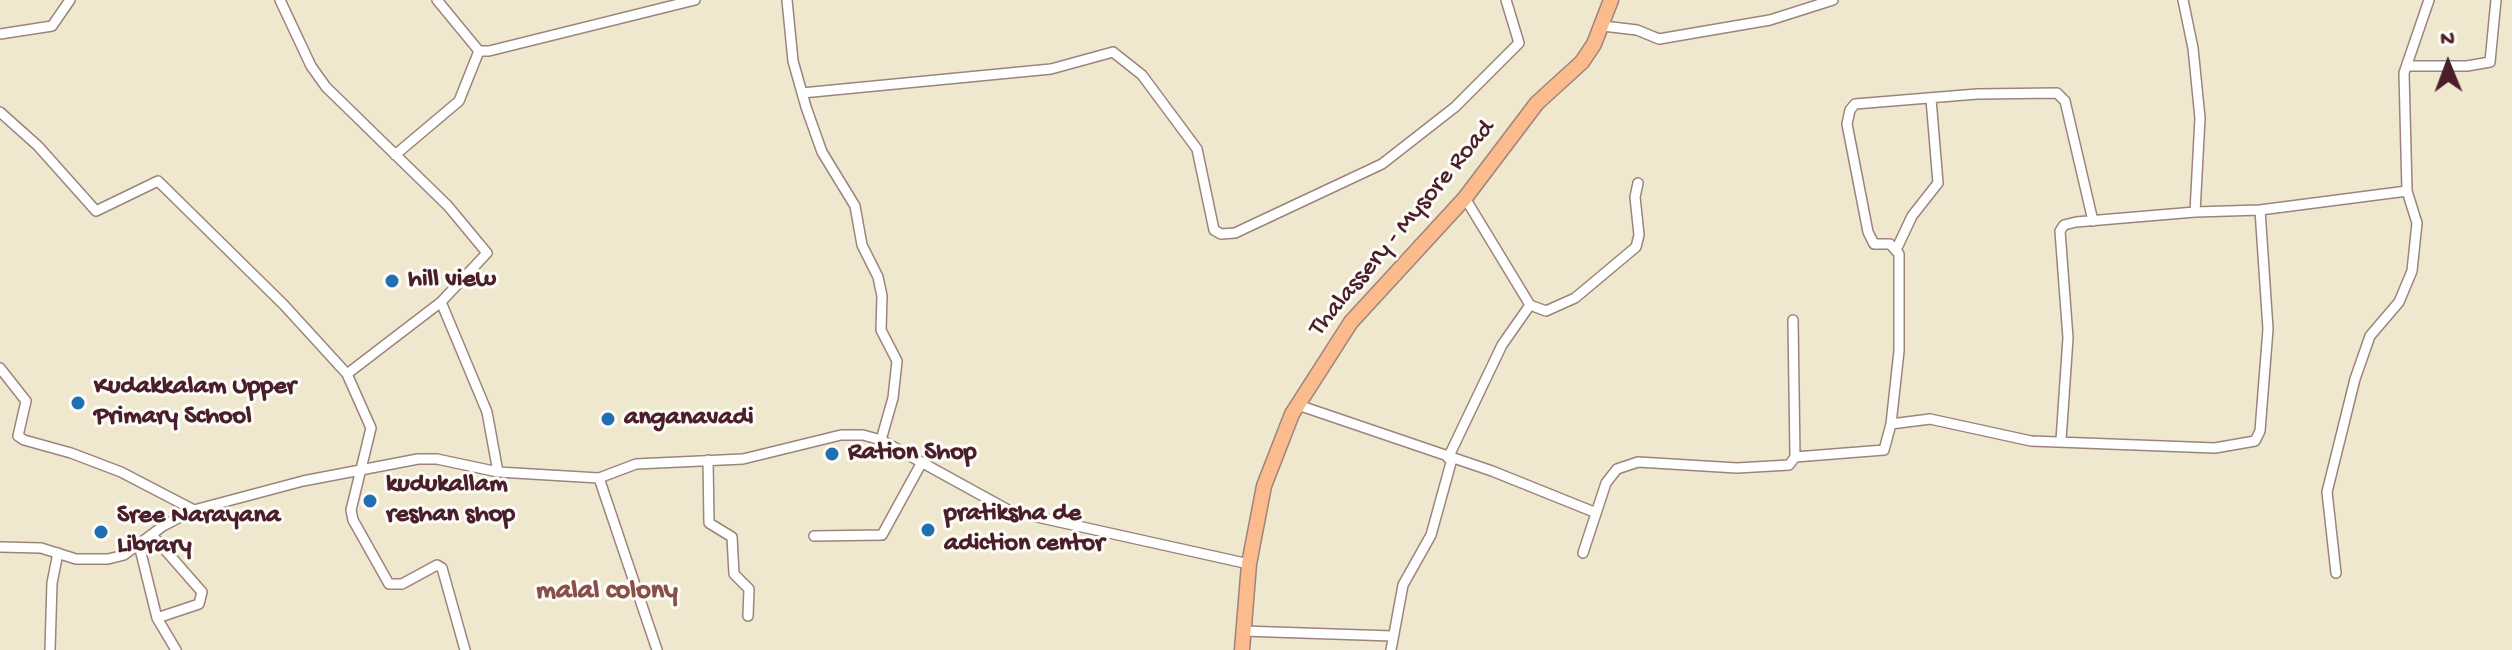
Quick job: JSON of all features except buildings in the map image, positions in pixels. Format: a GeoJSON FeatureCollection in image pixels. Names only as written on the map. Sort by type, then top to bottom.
{"type":"FeatureCollection","features":[{"type":"Feature","properties":{"kind":"main road","name":"Thalassery - Mysore Road"},"geometry":{"type":"LineString","coordinates":[[1242,650],[1249,564],[1264,486],[1298,405],[1351,322],[1465,198],[1537,103],[1582,62],[1603,26],[1611,0]]}},
{"type":"Feature","properties":{"kind":"street"},"geometry":{"type":"LineString","coordinates":[[0,34],[52,26],[70,0]]}},
{"type":"Feature","properties":{"kind":"street"},"geometry":{"type":"LineString","coordinates":[[280,0],[311,66],[326,87],[448,206],[487,253],[441,302],[347,374]]}},
{"type":"Feature","properties":{"kind":"street"},"geometry":{"type":"LineString","coordinates":[[437,0],[479,51]]}},
{"type":"Feature","properties":{"kind":"street"},"geometry":{"type":"LineString","coordinates":[[479,51],[695,0]]}},
{"type":"Feature","properties":{"kind":"street"},"geometry":{"type":"LineString","coordinates":[[787,0],[793,61],[802,93],[822,152],[855,206],[862,245],[878,277],[882,296],[881,330],[897,361],[893,398],[881,440]]}},
{"type":"Feature","properties":{"kind":"street"},"geometry":{"type":"LineString","coordinates":[[802,93],[1051,69],[1113,52],[1142,75],[1197,149],[1214,230],[1221,234],[1235,233],[1382,164],[1455,107],[1519,43],[1506,0]]}},
{"type":"Feature","properties":{"kind":"street"},"geometry":{"type":"LineString","coordinates":[[1603,26],[1637,30],[1659,39],[1770,20],[1833,0]]}},
{"type":"Feature","properties":{"kind":"street"},"geometry":{"type":"LineString","coordinates":[[2183,0],[2193,48],[2200,118],[2195,212]]}},
{"type":"Feature","properties":{"kind":"street"},"geometry":{"type":"LineString","coordinates":[[2336,573],[2327,492],[2355,379],[2370,336],[2399,302],[2412,271],[2417,223],[2407,191],[2404,73],[2429,0]]}},
{"type":"Feature","properties":{"kind":"street"},"geometry":{"type":"LineString","coordinates":[[2407,66],[2467,66],[2490,62],[2496,0]]}},
{"type":"Feature","properties":{"kind":"street"},"geometry":{"type":"LineString","coordinates":[[395,155],[459,101],[479,51]]}},
{"type":"Feature","properties":{"kind":"street"},"geometry":{"type":"LineString","coordinates":[[1897,248],[1890,244],[1874,244],[1868,232],[1850,150],[1850,110],[1855,104],[1977,94],[2057,93],[2065,101],[2093,221]]}},
{"type":"Feature","properties":{"kind":"street"},"geometry":{"type":"LineString","coordinates":[[1795,457],[1884,450],[1891,424],[1900,320],[1897,248],[1912,216],[1938,183],[1931,99]]}},
{"type":"Feature","properties":{"kind":"street"},"geometry":{"type":"LineString","coordinates":[[0,112],[38,146],[96,211],[158,181],[284,305],[347,374],[371,428],[351,510],[389,584],[396,585],[437,565],[442,568],[465,650]]}},
{"type":"Feature","properties":{"kind":"street"},"geometry":{"type":"LineString","coordinates":[[1465,198],[1530,305],[1546,311],[1575,298],[1636,247],[1639,235],[1638,183]]}},
{"type":"Feature","properties":{"kind":"street"},"geometry":{"type":"LineString","coordinates":[[2061,440],[2068,338],[2068,294],[2060,231],[2064,225],[2195,212],[2260,210],[2407,191]]}},
{"type":"Feature","properties":{"kind":"street"},"geometry":{"type":"LineString","coordinates":[[1891,424],[1930,419],[2012,439],[2096,444],[2215,448],[2255,441],[2260,431],[2268,329],[2260,210]]}},
{"type":"Feature","properties":{"kind":"street"},"geometry":{"type":"LineString","coordinates":[[441,302],[487,412],[498,472]]}},
{"type":"Feature","properties":{"kind":"street"},"geometry":{"type":"LineString","coordinates":[[1391,650],[1403,585],[1431,535],[1450,459],[1502,345],[1530,305]]}},
{"type":"Feature","properties":{"kind":"street"},"geometry":{"type":"LineString","coordinates":[[1583,553],[1606,483],[1617,469],[1627,464],[1749,468],[1789,465],[1795,457],[1793,320]]}},
{"type":"Feature","properties":{"kind":"street"},"geometry":{"type":"LineString","coordinates":[[0,368],[26,401],[18,436],[121,472],[194,510]]}},
{"type":"Feature","properties":{"kind":"street"},"geometry":{"type":"LineString","coordinates":[[1298,405],[1513,478],[1594,512]]}},
{"type":"Feature","properties":{"kind":"street"},"geometry":{"type":"LineString","coordinates":[[0,547],[58,553],[76,559],[108,559],[124,555],[194,510],[362,469],[437,459],[498,472],[599,478],[636,464],[743,459],[841,435],[881,440],[1010,511],[1249,564]]}},
{"type":"Feature","properties":{"kind":"street"},"geometry":{"type":"LineString","coordinates":[[708,460],[709,523],[732,537],[734,574],[749,589],[748,616]]}},
{"type":"Feature","properties":{"kind":"street"},"geometry":{"type":"LineString","coordinates":[[814,536],[882,535],[922,462]]}},
{"type":"Feature","properties":{"kind":"street"},"geometry":{"type":"LineString","coordinates":[[599,478],[657,650]]}},
{"type":"Feature","properties":{"kind":"street"},"geometry":{"type":"LineString","coordinates":[[152,535],[202,592],[199,604],[157,618]]}},
{"type":"Feature","properties":{"kind":"street"},"geometry":{"type":"LineString","coordinates":[[139,545],[157,618],[176,650]]}},
{"type":"Feature","properties":{"kind":"street"},"geometry":{"type":"LineString","coordinates":[[50,650],[52,583],[58,553]]}},
{"type":"Feature","properties":{"kind":"street"},"geometry":{"type":"LineString","coordinates":[[1243,631],[1392,636]]}},
{"type":"Feature","properties":{"kind":"place","name":"hill view"},"geometry":{"type":"Point","coordinates":[392,281]}},
{"type":"Feature","properties":{"kind":"place","name":"Kudakkalam Upper Primary School"},"geometry":{"type":"Point","coordinates":[78,403]}},
{"type":"Feature","properties":{"kind":"place","name":"anganavadi"},"geometry":{"type":"Point","coordinates":[608,419]}},
{"type":"Feature","properties":{"kind":"place","name":"Ration Shop"},"geometry":{"type":"Point","coordinates":[832,454]}},
{"type":"Feature","properties":{"kind":"place","name":"kudukallam reshan shop"},"geometry":{"type":"Point","coordinates":[370,501]}},
{"type":"Feature","properties":{"kind":"place","name":"pratiksha de adiction centor"},"geometry":{"type":"Point","coordinates":[928,530]}},
{"type":"Feature","properties":{"kind":"place","name":"Sree Narayana Library"},"geometry":{"type":"Point","coordinates":[101,532]}},
{"type":"Feature","properties":{"kind":"district","name":"malal colony"},"geometry":{"type":"Point","coordinates":[607,593]}}]}
